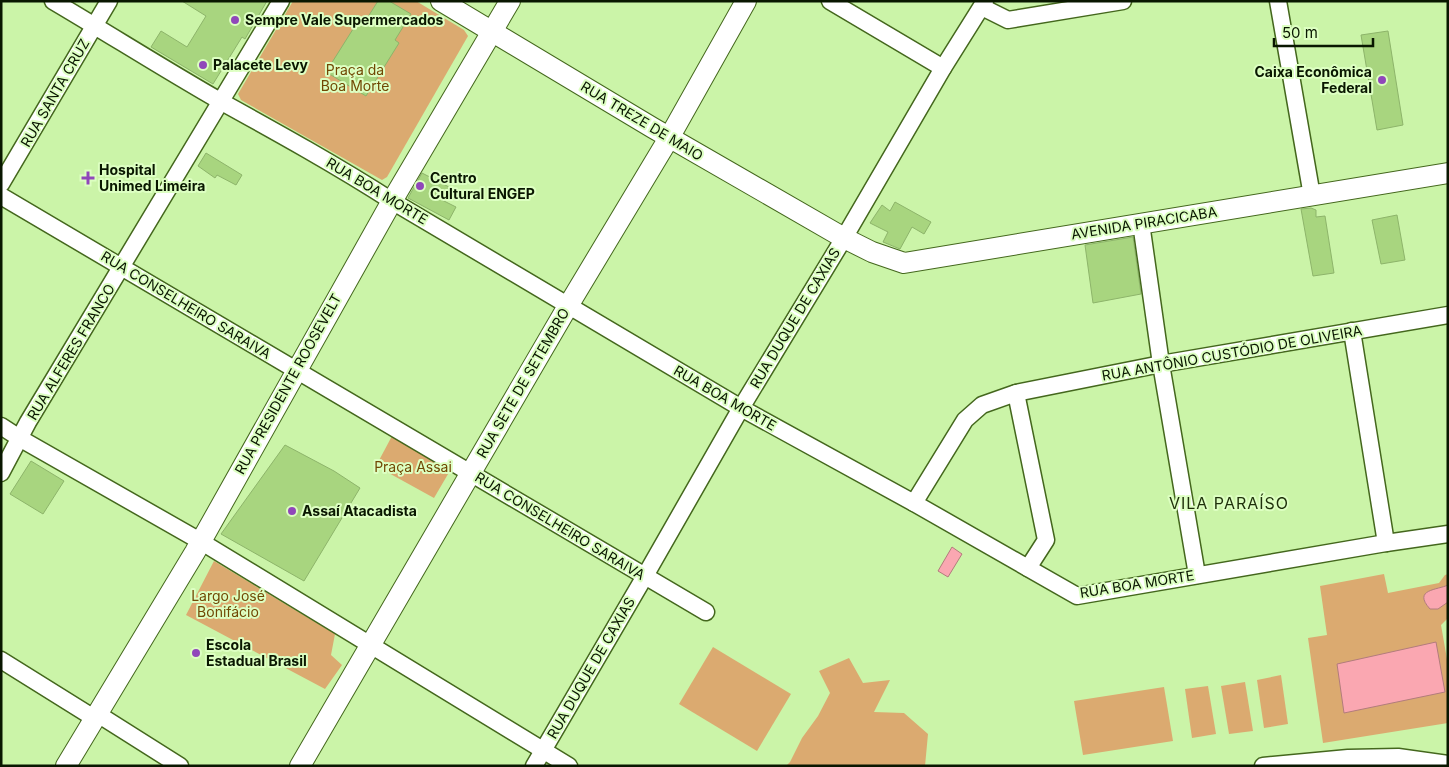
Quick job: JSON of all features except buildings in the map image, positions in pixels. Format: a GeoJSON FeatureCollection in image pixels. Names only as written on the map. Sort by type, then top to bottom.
{"type":"FeatureCollection","features":[{"type":"Feature","properties":{"kind":"main road","name":"RUA TREZE DE MAIO"},"geometry":{"type":"LineString","coordinates":[[441,1],[669,138],[844,238]]}},
{"type":"Feature","properties":{"kind":"main road","name":"RUA PRESIDENTE ROOSEVELT"},"geometry":{"type":"LineString","coordinates":[[66,766],[190,560],[392,201],[510,1]]}},
{"type":"Feature","properties":{"kind":"main road","name":"RUA SETE DE SETEMBRO"},"geometry":{"type":"LineString","coordinates":[[300,766],[568,306],[669,138],[746,1]]}},
{"type":"Feature","properties":{"kind":"main road","name":"AVENIDA PIRACICABA"},"geometry":{"type":"LineString","coordinates":[[844,238],[872,252],[904,263],[1448,173]]}},
{"type":"Feature","properties":{"kind":"street","name":"RUA BOA MORTE"},"geometry":{"type":"LineString","coordinates":[[53,1],[221,101],[258,120],[360,180],[392,201],[741,408],[914,503],[1077,596],[1448,534]]}},
{"type":"Feature","properties":{"kind":"street","name":"RUA SANTA CRUZ"},"geometry":{"type":"LineString","coordinates":[[1,184],[109,1]]}},
{"type":"Feature","properties":{"kind":"street","name":"RUA ALFERES FRANCO"},"geometry":{"type":"LineString","coordinates":[[1,472],[28,422],[281,1]]}},
{"type":"Feature","properties":{"kind":"street"},"geometry":{"type":"LineString","coordinates":[[830,1],[942,68]]}},
{"type":"Feature","properties":{"kind":"street"},"geometry":{"type":"LineString","coordinates":[[983,4],[1008,20],[1123,1]]}},
{"type":"Feature","properties":{"kind":"street"},"geometry":{"type":"LineString","coordinates":[[1278,1],[1312,196]]}},
{"type":"Feature","properties":{"kind":"street","name":"RUA DUQUE DE CAXIAS"},"geometry":{"type":"LineString","coordinates":[[534,766],[741,408],[844,238],[942,68],[983,4]]}},
{"type":"Feature","properties":{"kind":"street","name":"RUA CONSELHEIRO SARAIVA"},"geometry":{"type":"LineString","coordinates":[[1,196],[706,612]]}},
{"type":"Feature","properties":{"kind":"street"},"geometry":{"type":"LineString","coordinates":[[1141,224],[1161,364],[1197,575]]}},
{"type":"Feature","properties":{"kind":"street","name":"RUA ANTÔNIO CUSTÓDIO DE OLIVEIRA"},"geometry":{"type":"LineString","coordinates":[[914,503],[965,420],[982,405],[1016,393],[1161,364],[1448,315]]}},
{"type":"Feature","properties":{"kind":"street"},"geometry":{"type":"LineString","coordinates":[[1352,331],[1386,543]]}},
{"type":"Feature","properties":{"kind":"street"},"geometry":{"type":"LineString","coordinates":[[1016,393],[1046,540],[1028,568]]}},
{"type":"Feature","properties":{"kind":"street"},"geometry":{"type":"LineString","coordinates":[[1,426],[20,439],[200,541],[569,766]]}},
{"type":"Feature","properties":{"kind":"street"},"geometry":{"type":"LineString","coordinates":[[1,660],[94,718],[104,718],[180,766]]}},
{"type":"Feature","properties":{"kind":"street"},"geometry":{"type":"LineString","coordinates":[[1263,766],[1348,758],[1398,757],[1448,764]]}},
{"type":"Feature","properties":{"kind":"green space","name":"Praça da Boa Morte"},"geometry":{"type":"Polygon","coordinates":[[[293,1],[416,1],[464,30],[468,36],[387,177],[382,180],[241,100],[238,94],[293,1]]]}},
{"type":"Feature","properties":{"kind":"green space","name":"Praça Assai"},"geometry":{"type":"Polygon","coordinates":[[[392,436],[451,469],[434,498],[376,466],[392,436]]]}},
{"type":"Feature","properties":{"kind":"green space","name":"Largo José Bonifácio"},"geometry":{"type":"Polygon","coordinates":[[[214,561],[335,634],[331,655],[342,665],[325,689],[186,615],[214,561]]]}},
{"type":"Feature","properties":{"kind":"green space"},"geometry":{"type":"Polygon","coordinates":[[[1384,574],[1388,593],[1439,583],[1448,574],[1448,618],[1441,625],[1448,665],[1448,723],[1323,743],[1308,638],[1327,635],[1320,586],[1384,574]]]}},
{"type":"Feature","properties":{"kind":"green space"},"geometry":{"type":"Polygon","coordinates":[[[713,647],[791,694],[757,751],[679,704],[713,647]]]}},
{"type":"Feature","properties":{"kind":"green space"},"geometry":{"type":"Polygon","coordinates":[[[849,658],[863,683],[890,680],[874,712],[904,713],[928,734],[925,766],[786,766],[802,738],[818,716],[830,693],[819,671],[849,658]]]}},
{"type":"Feature","properties":{"kind":"green space"},"geometry":{"type":"Polygon","coordinates":[[[1281,675],[1288,724],[1264,728],[1257,680],[1281,675]]]}},
{"type":"Feature","properties":{"kind":"green space"},"geometry":{"type":"Polygon","coordinates":[[[1245,682],[1253,731],[1229,734],[1221,686],[1245,682]]]}},
{"type":"Feature","properties":{"kind":"green space"},"geometry":{"type":"Polygon","coordinates":[[[1208,686],[1216,734],[1192,738],[1185,689],[1208,686]]]}},
{"type":"Feature","properties":{"kind":"green space"},"geometry":{"type":"Polygon","coordinates":[[[1164,687],[1173,741],[1083,755],[1074,701],[1164,687]]]}},
{"type":"Feature","properties":{"kind":"shaded area"},"geometry":{"type":"Polygon","coordinates":[[[952,547],[962,554],[948,577],[938,571],[952,547]]]}},
{"type":"Feature","properties":{"kind":"shaded area"},"geometry":{"type":"Polygon","coordinates":[[[1448,585],[1448,602],[1438,609],[1430,609],[1425,602],[1425,594],[1428,591],[1448,585]]]}},
{"type":"Feature","properties":{"kind":"shaded area"},"geometry":{"type":"Polygon","coordinates":[[[1436,642],[1445,692],[1344,713],[1337,664],[1436,642]]]}},
{"type":"Feature","properties":{"kind":"place","name":"Sempre Vale Supermercados"},"geometry":{"type":"Point","coordinates":[235,20]}},
{"type":"Feature","properties":{"kind":"place","name":"Palacete Levy"},"geometry":{"type":"Point","coordinates":[203,65]}},
{"type":"Feature","properties":{"kind":"place","name":"Caixa Econômica Federal"},"geometry":{"type":"Point","coordinates":[1382,80]}},
{"type":"Feature","properties":{"kind":"place","name":"Hospital Unimed Limeira"},"geometry":{"type":"Point","coordinates":[88,178]}},
{"type":"Feature","properties":{"kind":"place","name":"Centro Cultural ENGEP"},"geometry":{"type":"Point","coordinates":[420,186]}},
{"type":"Feature","properties":{"kind":"place","name":"Assaí Atacadista"},"geometry":{"type":"Point","coordinates":[292,511]}},
{"type":"Feature","properties":{"kind":"place","name":"Escola Estadual Brasil"},"geometry":{"type":"Point","coordinates":[196,653]}},
{"type":"Feature","properties":{"kind":"district","name":"VILA PARAÍSO"},"geometry":{"type":"Point","coordinates":[1229,503]}}]}
